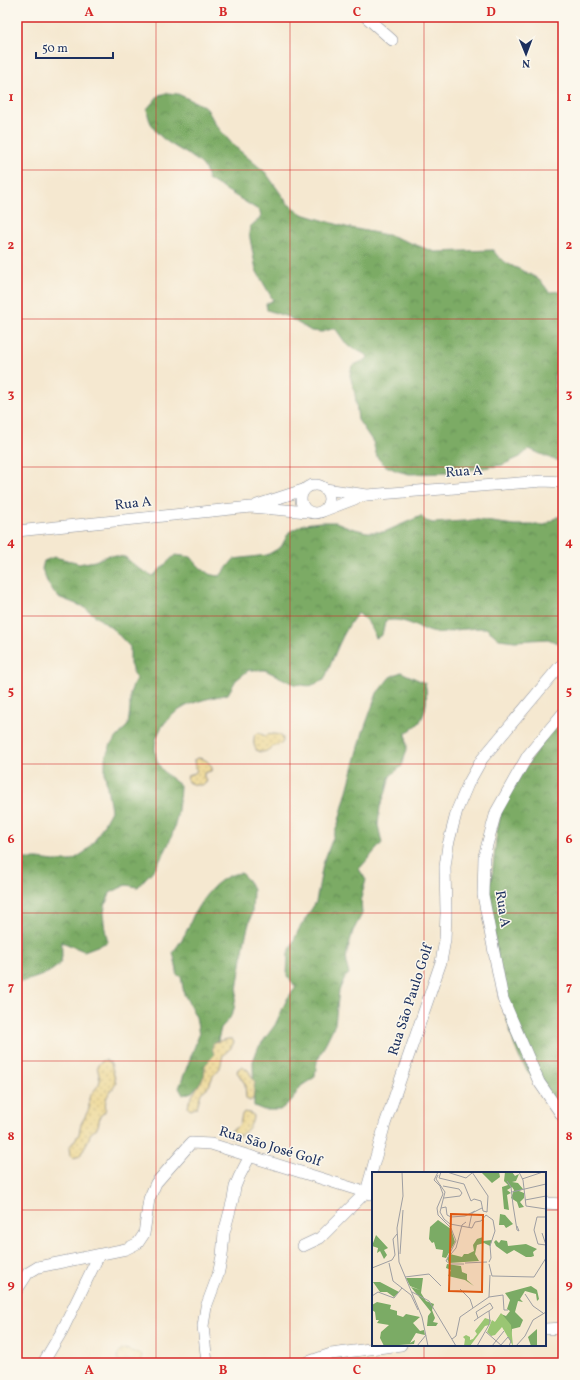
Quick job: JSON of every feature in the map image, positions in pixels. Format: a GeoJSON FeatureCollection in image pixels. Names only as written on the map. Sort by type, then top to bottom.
{"type":"FeatureCollection","features":[{"type":"Feature","properties":{"kind":"street"},"geometry":{"type":"LineString","coordinates":[[366,17],[392,40]]}},
{"type":"Feature","properties":{"kind":"street","name":"Rua A"},"geometry":{"type":"LineString","coordinates":[[251,507],[303,490],[311,485],[321,486],[325,489],[367,494],[543,482],[563,482]]}},
{"type":"Feature","properties":{"kind":"street"},"geometry":{"type":"LineString","coordinates":[[323,511],[329,498],[325,489]]}},
{"type":"Feature","properties":{"kind":"street"},"geometry":{"type":"LineString","coordinates":[[303,490],[300,500],[304,509],[308,512]]}},
{"type":"Feature","properties":{"kind":"street","name":"Rua A"},"geometry":{"type":"LineString","coordinates":[[17,531],[251,507],[313,513],[323,511],[367,494]]}},
{"type":"Feature","properties":{"kind":"street","name":"Rua São Paulo Golf"},"geometry":{"type":"LineString","coordinates":[[374,1172],[385,1124],[441,962],[445,940],[445,867],[448,845],[457,810],[468,784],[482,759],[560,666]]}},
{"type":"Feature","properties":{"kind":"street","name":"Rua A"},"geometry":{"type":"LineString","coordinates":[[563,713],[528,755],[496,812],[484,856],[483,895],[503,999],[539,1082],[563,1117]]}},
{"type":"Feature","properties":{"kind":"street","name":"Rua São José Golf"},"geometry":{"type":"LineString","coordinates":[[102,1254],[126,1249],[138,1243],[144,1234],[149,1199],[156,1183],[190,1143],[210,1144],[369,1193]]}},
{"type":"Feature","properties":{"kind":"street"},"geometry":{"type":"LineString","coordinates":[[207,1363],[203,1326],[206,1307],[218,1275],[222,1256],[224,1233],[235,1187],[238,1177],[250,1156]]}},
{"type":"Feature","properties":{"kind":"street","name":"Rua São Paulo Golf"},"geometry":{"type":"LineString","coordinates":[[303,1246],[320,1238],[369,1193],[372,1180]]}},
{"type":"Feature","properties":{"kind":"street"},"geometry":{"type":"LineString","coordinates":[[546,1204],[563,1204]]}},
{"type":"Feature","properties":{"kind":"street"},"geometry":{"type":"LineString","coordinates":[[17,1290],[28,1273],[38,1267],[102,1254]]}},
{"type":"Feature","properties":{"kind":"street"},"geometry":{"type":"LineString","coordinates":[[44,1363],[102,1254]]}},
{"type":"Feature","properties":{"kind":"street"},"geometry":{"type":"LineString","coordinates":[[546,1329],[563,1328]]}},
{"type":"Feature","properties":{"kind":"street"},"geometry":{"type":"LineString","coordinates":[[305,1363],[331,1354],[393,1346]]}},
{"type":"Feature","properties":{"kind":"green space"},"geometry":{"type":"Polygon","coordinates":[[[168,93],[178,94],[206,107],[216,125],[233,145],[266,173],[288,204],[302,214],[346,227],[392,236],[435,252],[493,250],[497,256],[508,264],[539,280],[549,292],[563,291],[563,365],[554,376],[556,393],[563,406],[563,462],[529,449],[520,457],[502,465],[451,473],[409,474],[397,471],[384,465],[377,457],[373,442],[358,420],[355,394],[350,375],[352,366],[367,359],[368,356],[347,345],[335,328],[322,332],[311,331],[288,317],[267,310],[266,304],[273,300],[256,270],[249,233],[250,227],[261,217],[260,211],[208,179],[206,170],[200,163],[168,142],[156,132],[149,118],[147,109],[159,95],[168,93]]]}},
{"type":"Feature","properties":{"kind":"green space"},"geometry":{"type":"Polygon","coordinates":[[[421,516],[426,521],[433,523],[478,520],[514,525],[545,525],[557,517],[563,516],[563,645],[548,639],[515,641],[499,639],[486,628],[474,628],[438,633],[399,620],[385,621],[382,635],[376,638],[369,623],[358,613],[347,628],[324,680],[310,686],[294,684],[265,670],[249,670],[236,680],[228,694],[198,701],[181,709],[163,725],[156,740],[155,747],[158,763],[168,775],[180,785],[179,805],[173,833],[158,864],[138,887],[126,885],[110,893],[104,912],[108,942],[84,951],[62,942],[62,959],[54,969],[42,975],[17,983],[17,859],[71,861],[85,852],[95,840],[111,811],[105,775],[105,758],[111,744],[128,725],[130,693],[136,678],[130,664],[130,647],[115,631],[84,607],[58,597],[48,584],[42,569],[44,561],[54,557],[76,562],[78,564],[95,561],[109,555],[125,557],[138,568],[153,576],[175,555],[191,557],[207,573],[220,576],[234,559],[267,555],[281,547],[289,532],[304,524],[336,522],[367,532],[384,532],[421,516]]]}},
{"type":"Feature","properties":{"kind":"green space"},"geometry":{"type":"Polygon","coordinates":[[[401,672],[425,683],[427,698],[425,709],[419,723],[406,733],[407,749],[402,766],[390,776],[380,807],[378,825],[382,843],[359,869],[366,880],[361,898],[362,914],[353,931],[347,952],[346,963],[349,974],[345,977],[339,991],[335,1024],[317,1061],[315,1077],[301,1086],[292,1100],[280,1110],[264,1110],[254,1106],[253,1061],[258,1048],[275,1025],[287,999],[296,987],[287,976],[288,954],[299,929],[316,902],[323,864],[338,824],[363,732],[377,693],[390,677],[401,672]]]}},
{"type":"Feature","properties":{"kind":"green space"},"geometry":{"type":"Polygon","coordinates":[[[563,709],[563,1108],[538,1087],[520,1059],[514,1044],[505,1012],[488,891],[492,876],[497,831],[503,804],[563,709]]]}},
{"type":"Feature","properties":{"kind":"green space"},"geometry":{"type":"Polygon","coordinates":[[[241,873],[248,880],[253,890],[252,912],[245,939],[234,1009],[230,1018],[221,1028],[206,1076],[192,1092],[183,1095],[179,1088],[199,1035],[196,1017],[184,994],[181,977],[176,974],[177,971],[173,952],[184,936],[194,914],[207,894],[226,877],[241,873]]]}},
{"type":"Feature","properties":{"kind":"sand"},"geometry":{"type":"Polygon","coordinates":[[[259,733],[265,736],[273,734],[279,735],[283,738],[283,742],[266,751],[257,751],[254,745],[254,739],[255,734],[259,733]]]}},
{"type":"Feature","properties":{"kind":"sand"},"geometry":{"type":"Polygon","coordinates":[[[197,758],[206,760],[212,768],[211,771],[204,773],[204,777],[207,781],[203,785],[192,784],[188,782],[187,779],[188,775],[195,773],[197,770],[195,768],[194,760],[197,758]]]}},
{"type":"Feature","properties":{"kind":"sand"},"geometry":{"type":"Polygon","coordinates":[[[232,1039],[234,1042],[231,1048],[223,1055],[220,1068],[213,1076],[209,1086],[201,1093],[197,1107],[191,1110],[188,1108],[189,1101],[204,1076],[205,1065],[214,1055],[212,1047],[214,1042],[232,1039]]]}},
{"type":"Feature","properties":{"kind":"sand"},"geometry":{"type":"Polygon","coordinates":[[[106,1060],[111,1063],[116,1083],[107,1098],[105,1110],[100,1116],[98,1126],[90,1134],[80,1156],[73,1158],[70,1155],[69,1148],[79,1134],[81,1124],[89,1109],[89,1098],[99,1084],[100,1080],[97,1066],[102,1061],[106,1060]]]}},
{"type":"Feature","properties":{"kind":"sand"},"geometry":{"type":"Polygon","coordinates":[[[241,1067],[248,1070],[255,1082],[253,1099],[250,1101],[246,1099],[245,1084],[237,1072],[241,1067]]]}},
{"type":"Feature","properties":{"kind":"sand"},"geometry":{"type":"Polygon","coordinates":[[[244,1112],[251,1113],[253,1116],[251,1124],[241,1135],[234,1138],[230,1137],[228,1134],[239,1125],[244,1112]]]}},
{"type":"Feature","properties":{"kind":"sand"},"geometry":{"type":"Polygon","coordinates":[[[125,1349],[141,1354],[142,1359],[140,1363],[129,1360],[118,1362],[118,1354],[125,1349]]]}},
{"type":"Feature","properties":{"kind":"sand"},"geometry":{"type":"Polygon","coordinates":[[[560,1349],[563,1349],[563,1363],[554,1363],[555,1353],[560,1349]]]}}]}
